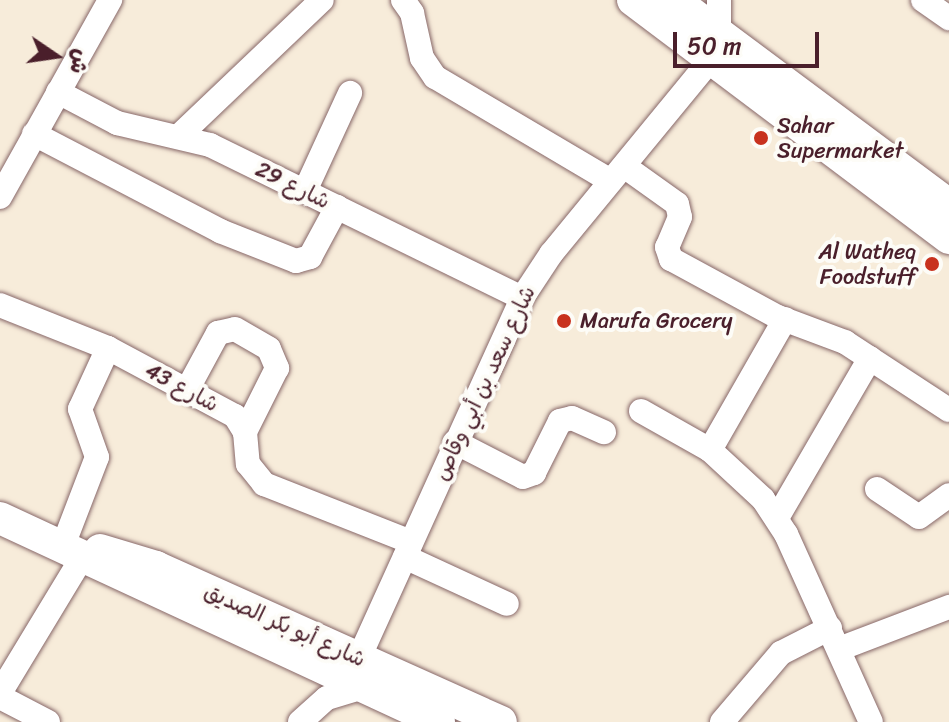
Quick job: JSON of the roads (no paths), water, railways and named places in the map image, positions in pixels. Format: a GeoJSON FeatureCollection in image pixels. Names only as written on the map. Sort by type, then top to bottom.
{"type":"FeatureCollection","features":[{"type":"Feature","properties":{"kind":"street"},"geometry":{"type":"LineString","coordinates":[[0,197],[110,0]]}},
{"type":"Feature","properties":{"kind":"street"},"geometry":{"type":"LineString","coordinates":[[179,136],[322,0]]}},
{"type":"Feature","properties":{"kind":"street"},"geometry":{"type":"LineString","coordinates":[[403,0],[412,13],[422,58],[435,77],[677,204],[680,217],[667,247],[671,259],[785,319],[845,342],[949,410]]}},
{"type":"Feature","properties":{"kind":"street"},"geometry":{"type":"LineString","coordinates":[[633,0],[715,46],[949,205]]}},
{"type":"Feature","properties":{"kind":"street"},"geometry":{"type":"LineString","coordinates":[[674,0],[715,46],[949,238]]}},
{"type":"Feature","properties":{"kind":"street"},"geometry":{"type":"LineString","coordinates":[[715,46],[719,0]]}},
{"type":"Feature","properties":{"kind":"street"},"geometry":{"type":"LineString","coordinates":[[923,0],[949,18]]}},
{"type":"Feature","properties":{"kind":"street","name":"شارع سعد بن أبي وقاص"},"geometry":{"type":"LineString","coordinates":[[361,673],[408,550],[522,298],[715,46]]}},
{"type":"Feature","properties":{"kind":"street","name":"شارع 29"},"geometry":{"type":"LineString","coordinates":[[58,92],[117,123],[210,145],[522,298]]}},
{"type":"Feature","properties":{"kind":"street"},"geometry":{"type":"LineString","coordinates":[[305,191],[350,93]]}},
{"type":"Feature","properties":{"kind":"street"},"geometry":{"type":"LineString","coordinates":[[34,134],[220,231],[296,261],[314,251],[337,207]]}},
{"type":"Feature","properties":{"kind":"street","name":"شارع 43"},"geometry":{"type":"LineString","coordinates":[[0,305],[108,348],[235,416],[245,432]]}},
{"type":"Feature","properties":{"kind":"street"},"geometry":{"type":"LineString","coordinates":[[710,450],[785,319]]}},
{"type":"Feature","properties":{"kind":"street"},"geometry":{"type":"LineString","coordinates":[[187,390],[218,333],[235,329],[269,349],[277,368],[245,432],[248,464],[264,484],[408,550],[507,604]]}},
{"type":"Feature","properties":{"kind":"street"},"geometry":{"type":"LineString","coordinates":[[48,722],[0,695],[74,550],[97,457],[80,409],[108,348]]}},
{"type":"Feature","properties":{"kind":"street"},"geometry":{"type":"LineString","coordinates":[[777,518],[870,358]]}},
{"type":"Feature","properties":{"kind":"street"},"geometry":{"type":"LineString","coordinates":[[641,411],[710,450],[747,481],[777,518],[871,722]]}},
{"type":"Feature","properties":{"kind":"street"},"geometry":{"type":"LineString","coordinates":[[455,442],[523,477],[534,473],[560,421],[572,418],[604,432]]}},
{"type":"Feature","properties":{"kind":"street"},"geometry":{"type":"LineString","coordinates":[[877,489],[919,517],[949,495]]}},
{"type":"Feature","properties":{"kind":"street","name":"شارع أبو بكر الصديق"},"geometry":{"type":"LineString","coordinates":[[0,518],[74,550],[156,567],[303,647],[361,673],[501,722]]}},
{"type":"Feature","properties":{"kind":"street"},"geometry":{"type":"LineString","coordinates":[[722,722],[781,653],[949,607]]}},
{"type":"Feature","properties":{"kind":"street"},"geometry":{"type":"LineString","coordinates":[[300,722],[361,673]]}},
{"type":"Feature","properties":{"kind":"street","name":"شارع أبو بكر الصديق"},"geometry":{"type":"LineString","coordinates":[[361,673],[439,722]]}},
{"type":"Feature","properties":{"kind":"place","name":"Sahar Supermarket"},"geometry":{"type":"Point","coordinates":[761,138]}},
{"type":"Feature","properties":{"kind":"place","name":"Al Watheq Foodstuff"},"geometry":{"type":"Point","coordinates":[932,264]}},
{"type":"Feature","properties":{"kind":"place","name":"Marufa Grocery"},"geometry":{"type":"Point","coordinates":[564,321]}}]}
